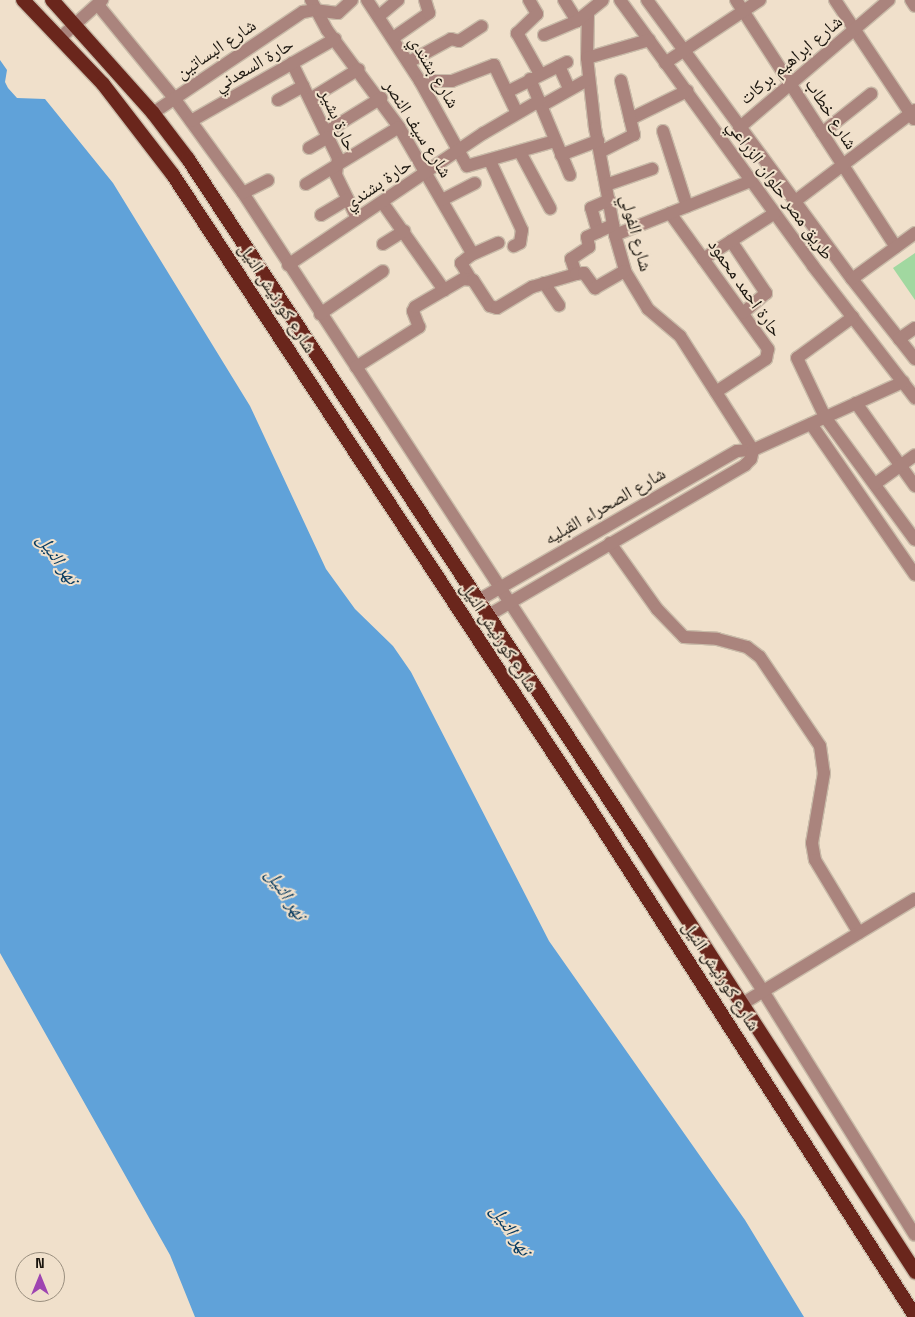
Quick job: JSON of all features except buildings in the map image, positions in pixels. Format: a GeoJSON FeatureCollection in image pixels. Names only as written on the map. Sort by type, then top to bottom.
{"type":"FeatureCollection","features":[{"type":"Feature","properties":{"kind":"highway","name":"شارع كورنيش النيل"},"geometry":{"type":"LineString","coordinates":[[22,0],[60,38],[126,112],[173,175],[841,1196],[915,1316]]}},
{"type":"Feature","properties":{"kind":"highway","name":"شارع كورنيش النيل"},"geometry":{"type":"LineString","coordinates":[[52,0],[153,113],[201,179],[914,1268]]}},
{"type":"Feature","properties":{"kind":"highway"},"geometry":{"type":"LineString","coordinates":[[841,1196],[858,1185]]}},
{"type":"Feature","properties":{"kind":"street","name":"شارع بشندي"},"geometry":{"type":"LineString","coordinates":[[367,0],[380,16],[420,81],[467,165],[490,161]]}},
{"type":"Feature","properties":{"kind":"street"},"geometry":{"type":"LineString","coordinates":[[380,16],[398,0]]}},
{"type":"Feature","properties":{"kind":"street"},"geometry":{"type":"LineString","coordinates":[[393,38],[429,13],[425,0]]}},
{"type":"Feature","properties":{"kind":"street"},"geometry":{"type":"LineString","coordinates":[[529,0],[537,14],[517,33],[535,77],[540,104],[570,175]]}},
{"type":"Feature","properties":{"kind":"street"},"geometry":{"type":"LineString","coordinates":[[564,0],[577,21]]}},
{"type":"Feature","properties":{"kind":"street"},"geometry":{"type":"LineString","coordinates":[[544,35],[577,21],[603,0]]}},
{"type":"Feature","properties":{"kind":"street","name":"طريق مصر حلوان الزراعي"},"geometry":{"type":"LineString","coordinates":[[620,0],[813,266],[915,398]]}},
{"type":"Feature","properties":{"kind":"street","name":"طريق مصر حلوان الزراعي"},"geometry":{"type":"LineString","coordinates":[[646,0],[682,52],[794,202],[915,359]]}},
{"type":"Feature","properties":{"kind":"street"},"geometry":{"type":"LineString","coordinates":[[665,63],[682,52],[740,6],[760,0]]}},
{"type":"Feature","properties":{"kind":"street"},"geometry":{"type":"LineString","coordinates":[[794,202],[914,114],[835,0]]}},
{"type":"Feature","properties":{"kind":"street","name":"شارع ابراهيم بركات"},"geometry":{"type":"LineString","coordinates":[[739,128],[889,0]]}},
{"type":"Feature","properties":{"kind":"street"},"geometry":{"type":"LineString","coordinates":[[911,0],[915,6]]}},
{"type":"Feature","properties":{"kind":"street","name":"شارع البساتين"},"geometry":{"type":"LineString","coordinates":[[153,113],[302,12],[315,5],[338,13],[349,1]]}},
{"type":"Feature","properties":{"kind":"street"},"geometry":{"type":"LineString","coordinates":[[60,38],[100,2],[191,121],[242,193],[510,602],[763,992],[915,1235]]}},
{"type":"Feature","properties":{"kind":"street","name":"شارع سيف النصر"},"geometry":{"type":"LineString","coordinates":[[315,5],[335,39],[359,69],[399,127],[442,200],[471,255]]}},
{"type":"Feature","properties":{"kind":"street","name":"شارع خطاب"},"geometry":{"type":"LineString","coordinates":[[740,6],[896,247]]}},
{"type":"Feature","properties":{"kind":"street","name":"شارع الفولي"},"geometry":{"type":"LineString","coordinates":[[588,14],[587,58],[589,79],[614,230],[625,271],[648,308],[680,336],[753,450]]}},
{"type":"Feature","properties":{"kind":"street"},"geometry":{"type":"LineString","coordinates":[[408,62],[451,39],[458,41],[482,26]]}},
{"type":"Feature","properties":{"kind":"street","name":"حارة السعدني"},"geometry":{"type":"LineString","coordinates":[[191,121],[335,39]]}},
{"type":"Feature","properties":{"kind":"street"},"geometry":{"type":"LineString","coordinates":[[587,58],[649,40]]}},
{"type":"Feature","properties":{"kind":"street","name":"حارة بشير"},"geometry":{"type":"LineString","coordinates":[[292,63],[339,163],[336,175],[357,218]]}},
{"type":"Feature","properties":{"kind":"street"},"geometry":{"type":"LineString","coordinates":[[507,92],[563,64],[569,88]]}},
{"type":"Feature","properties":{"kind":"street"},"geometry":{"type":"LineString","coordinates":[[420,81],[458,80],[492,65],[517,113]]}},
{"type":"Feature","properties":{"kind":"street"},"geometry":{"type":"LineString","coordinates":[[310,99],[359,69]]}},
{"type":"Feature","properties":{"kind":"street","name":"حارة بشندي"},"geometry":{"type":"LineString","coordinates":[[288,265],[458,150],[517,113],[540,104],[589,79]]}},
{"type":"Feature","properties":{"kind":"street"},"geometry":{"type":"LineString","coordinates":[[561,155],[631,139],[634,135],[620,81]]}},
{"type":"Feature","properties":{"kind":"street"},"geometry":{"type":"LineString","coordinates":[[278,100],[303,86]]}},
{"type":"Feature","properties":{"kind":"street"},"geometry":{"type":"LineString","coordinates":[[630,119],[686,92]]}},
{"type":"Feature","properties":{"kind":"street"},"geometry":{"type":"LineString","coordinates":[[822,133],[871,94]]}},
{"type":"Feature","properties":{"kind":"street"},"geometry":{"type":"LineString","coordinates":[[309,148],[380,98]]}},
{"type":"Feature","properties":{"kind":"street"},"geometry":{"type":"LineString","coordinates":[[306,184],[399,127]]}},
{"type":"Feature","properties":{"kind":"street"},"geometry":{"type":"LineString","coordinates":[[663,131],[687,206]]}},
{"type":"Feature","properties":{"kind":"street"},"geometry":{"type":"LineString","coordinates":[[514,246],[520,243],[522,230],[490,161],[555,141]]}},
{"type":"Feature","properties":{"kind":"street"},"geometry":{"type":"LineString","coordinates":[[520,152],[550,208]]}},
{"type":"Feature","properties":{"kind":"street"},"geometry":{"type":"LineString","coordinates":[[606,185],[652,169]]}},
{"type":"Feature","properties":{"kind":"street"},"geometry":{"type":"LineString","coordinates":[[242,193],[268,180]]}},
{"type":"Feature","properties":{"kind":"street"},"geometry":{"type":"LineString","coordinates":[[576,274],[571,259],[589,248],[587,238],[598,232],[614,230],[670,213],[751,181]]}},
{"type":"Feature","properties":{"kind":"street"},"geometry":{"type":"LineString","coordinates":[[442,200],[475,183]]}},
{"type":"Feature","properties":{"kind":"street"},"geometry":{"type":"LineString","coordinates":[[321,215],[348,199]]}},
{"type":"Feature","properties":{"kind":"street"},"geometry":{"type":"LineString","coordinates":[[598,232],[591,208],[609,200]]}},
{"type":"Feature","properties":{"kind":"street"},"geometry":{"type":"LineString","coordinates":[[382,202],[444,290]]}},
{"type":"Feature","properties":{"kind":"street","name":"حارة احمد محمود"},"geometry":{"type":"LineString","coordinates":[[670,213],[767,347],[769,354],[716,392]]}},
{"type":"Feature","properties":{"kind":"street"},"geometry":{"type":"LineString","coordinates":[[703,259],[775,213]]}},
{"type":"Feature","properties":{"kind":"street"},"geometry":{"type":"LineString","coordinates":[[383,244],[404,231]]}},
{"type":"Feature","properties":{"kind":"street"},"geometry":{"type":"LineString","coordinates":[[852,279],[915,233]]}},
{"type":"Feature","properties":{"kind":"street"},"geometry":{"type":"LineString","coordinates":[[731,241],[766,293],[742,313]]}},
{"type":"Feature","properties":{"kind":"street"},"geometry":{"type":"LineString","coordinates":[[498,244],[471,255],[461,263],[490,306],[497,308],[522,292],[576,274],[584,273],[595,288],[625,271]]}},
{"type":"Feature","properties":{"kind":"street"},"geometry":{"type":"LineString","coordinates":[[813,266],[833,253]]}},
{"type":"Feature","properties":{"kind":"street"},"geometry":{"type":"LineString","coordinates":[[320,314],[383,271]]}},
{"type":"Feature","properties":{"kind":"street"},"geometry":{"type":"LineString","coordinates":[[356,367],[419,327],[413,308],[470,278]]}},
{"type":"Feature","properties":{"kind":"street"},"geometry":{"type":"LineString","coordinates":[[544,284],[559,305]]}},
{"type":"Feature","properties":{"kind":"street"},"geometry":{"type":"LineString","coordinates":[[853,317],[797,356],[825,417],[915,540]]}},
{"type":"Feature","properties":{"kind":"street"},"geometry":{"type":"LineString","coordinates":[[899,339],[915,328]]}},
{"type":"Feature","properties":{"kind":"street","name":"شارع الصحراء القبليه"},"geometry":{"type":"LineString","coordinates":[[477,601],[736,451],[753,450],[903,382]]}},
{"type":"Feature","properties":{"kind":"street"},"geometry":{"type":"LineString","coordinates":[[856,403],[915,486]]}},
{"type":"Feature","properties":{"kind":"street"},"geometry":{"type":"LineString","coordinates":[[811,424],[915,575]]}},
{"type":"Feature","properties":{"kind":"street","name":"شارع الصحراء القبليه"},"geometry":{"type":"LineString","coordinates":[[486,616],[745,464],[751,459],[753,450]]}},
{"type":"Feature","properties":{"kind":"street"},"geometry":{"type":"LineString","coordinates":[[874,484],[915,455]]}},
{"type":"Feature","properties":{"kind":"street"},"geometry":{"type":"LineString","coordinates":[[610,543],[658,609],[684,637],[717,639],[747,646],[760,656],[820,746],[824,772],[812,843],[815,860],[859,933]]}},
{"type":"Feature","properties":{"kind":"street"},"geometry":{"type":"LineString","coordinates":[[742,1004],[915,898]]}},
{"type":"Feature","properties":{"kind":"green space"},"geometry":{"type":"Polygon","coordinates":[[[915,253],[915,300],[893,268],[915,253]]]}},
{"type":"Feature","properties":{"kind":"water","name":"نهر النيل"},"geometry":{"type":"Polygon","coordinates":[[[0,60],[7,70],[5,82],[17,98],[45,99],[113,183],[250,406],[326,569],[355,609],[393,646],[411,672],[549,941],[745,1220],[804,1317],[195,1317],[170,1255],[0,953],[0,60]]]}}]}
